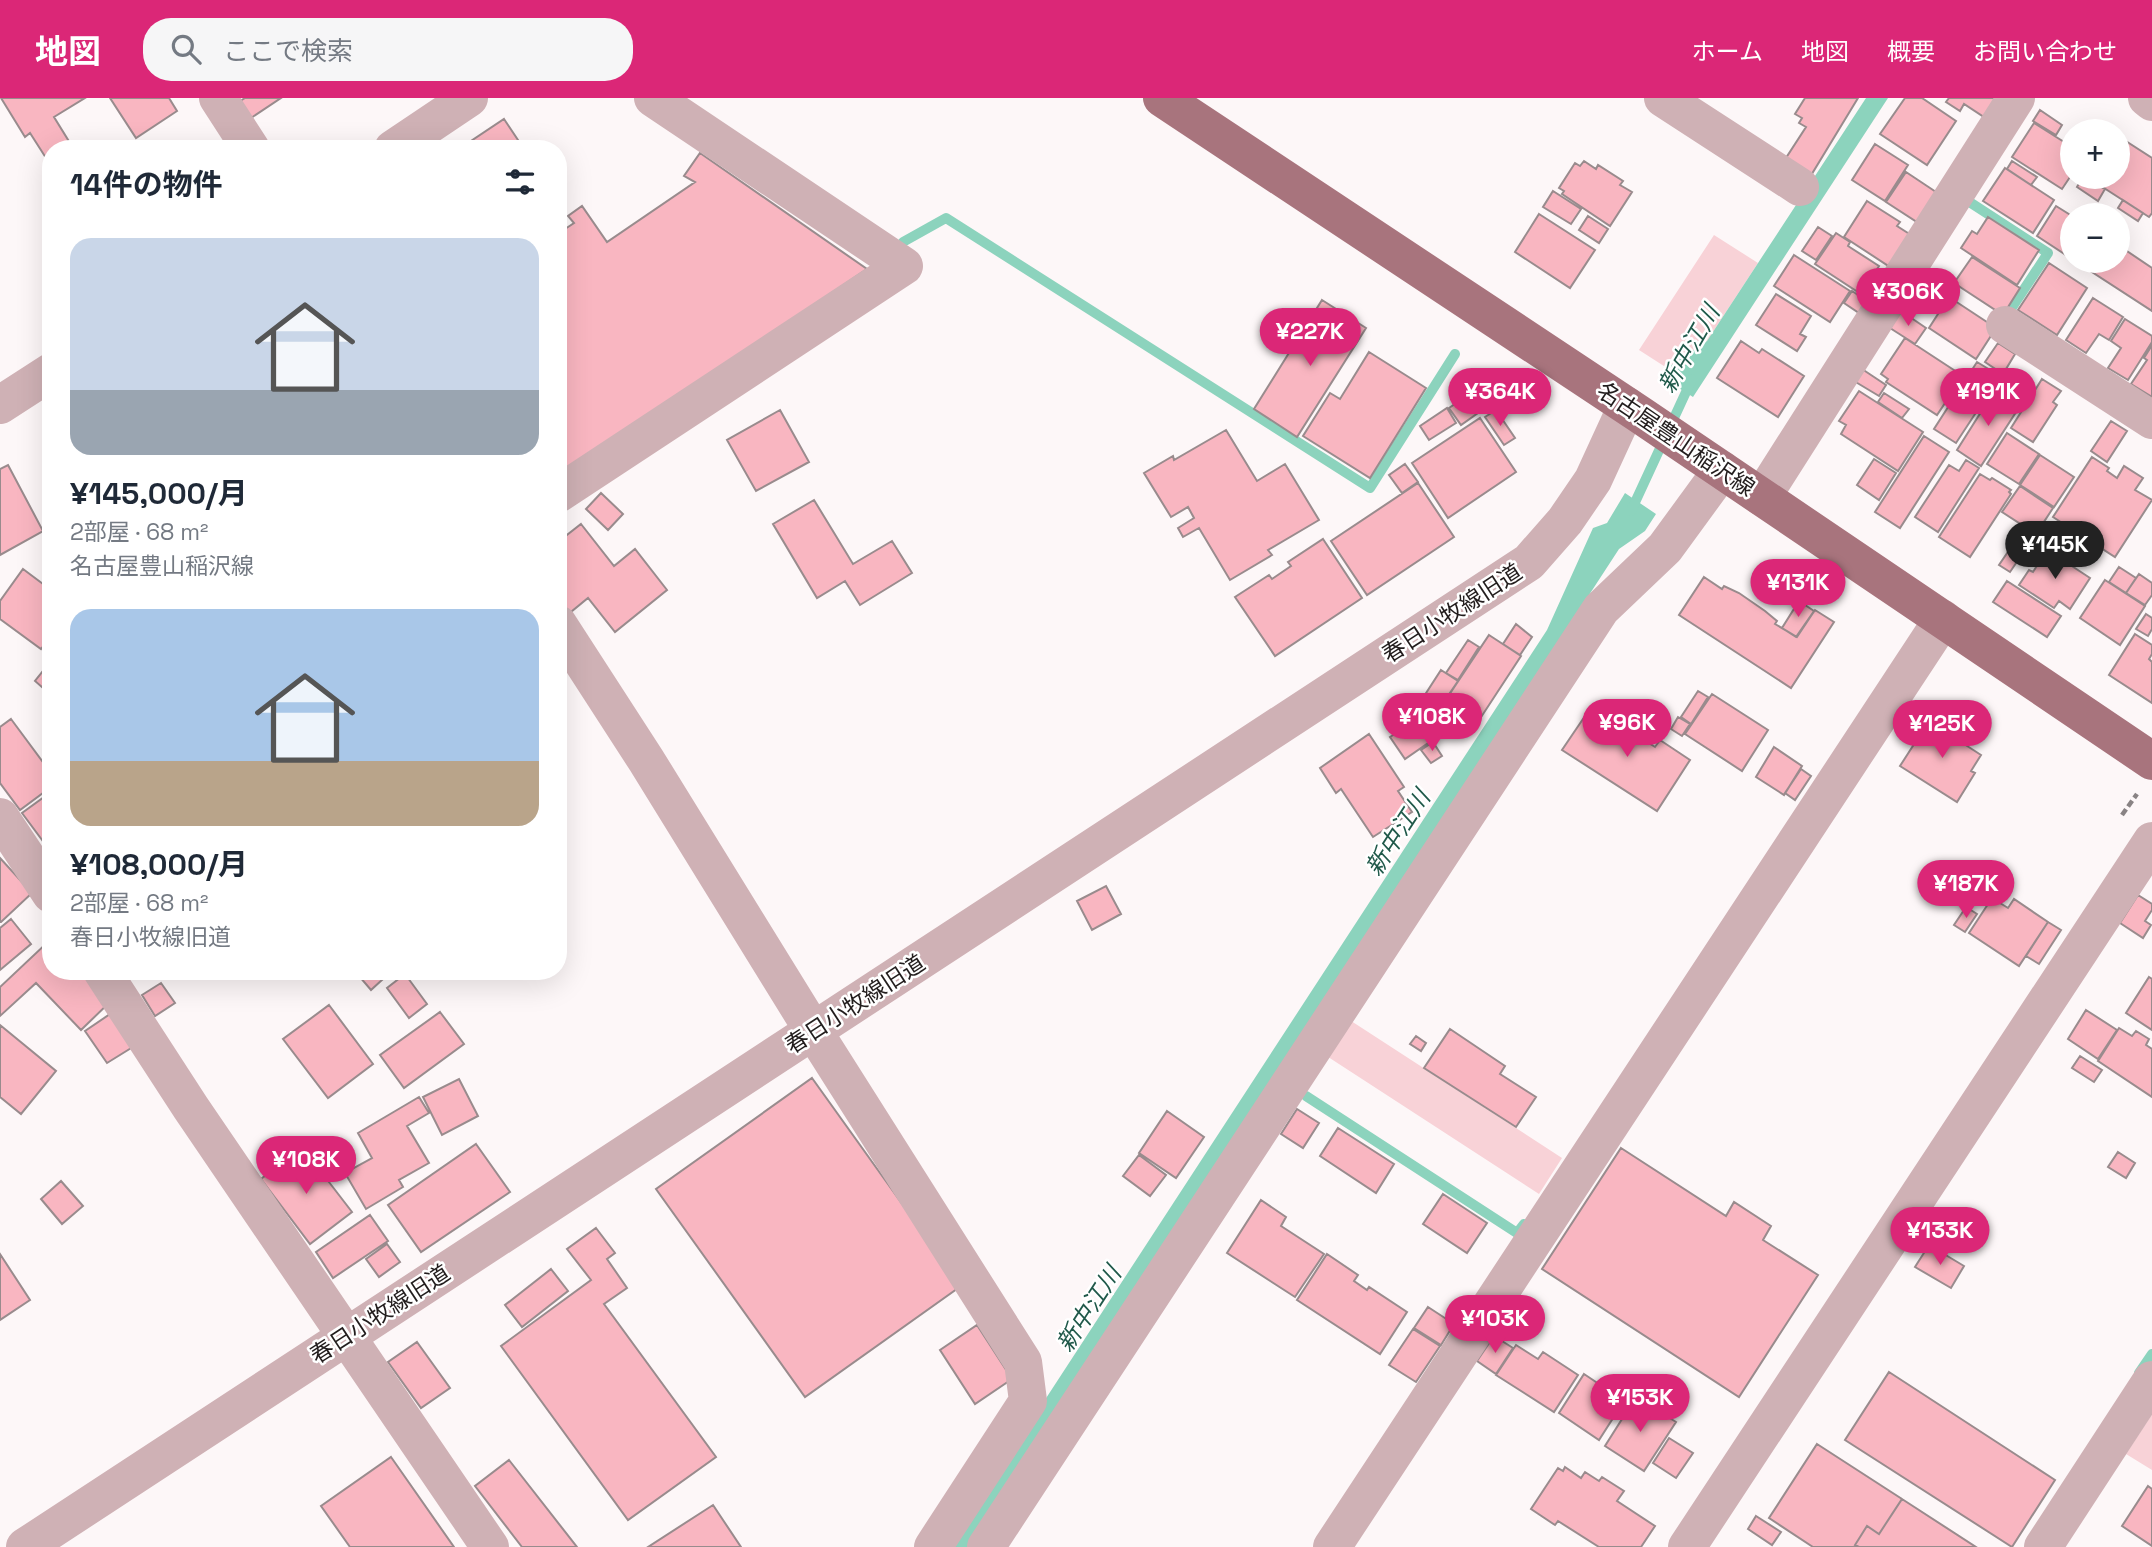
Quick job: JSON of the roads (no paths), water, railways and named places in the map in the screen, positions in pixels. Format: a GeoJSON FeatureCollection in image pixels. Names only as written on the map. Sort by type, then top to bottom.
{"type":"FeatureCollection","features":[{"type":"Feature","properties":{"kind":"main road","name":"名古屋豊山稲沢線"},"geometry":{"type":"LineString","coordinates":[[1187,105],[2152,761]]}},
{"type":"Feature","properties":{"kind":"street"},"geometry":{"type":"LineString","coordinates":[[218,98],[245,140]]}},
{"type":"Feature","properties":{"kind":"street"},"geometry":{"type":"LineString","coordinates":[[406,140],[469,98]]}},
{"type":"Feature","properties":{"kind":"street"},"geometry":{"type":"LineString","coordinates":[[567,488],[904,266],[653,98]]}},
{"type":"Feature","properties":{"kind":"street"},"geometry":{"type":"LineString","coordinates":[[1663,98],[1800,187]]}},
{"type":"Feature","properties":{"kind":"street"},"geometry":{"type":"LineString","coordinates":[[1762,497],[2016,98]]}},
{"type":"Feature","properties":{"kind":"street"},"geometry":{"type":"LineString","coordinates":[[2147,98],[2152,102]]}},
{"type":"Feature","properties":{"kind":"street"},"geometry":{"type":"LineString","coordinates":[[2005,325],[2152,420]]}},
{"type":"Feature","properties":{"kind":"street"},"geometry":{"type":"LineString","coordinates":[[0,405],[42,378]]}},
{"type":"Feature","properties":{"kind":"street","name":"春日小牧線旧道"},"geometry":{"type":"LineString","coordinates":[[25,1547],[1529,562],[1566,521],[1633,410]]}},
{"type":"Feature","properties":{"kind":"street"},"geometry":{"type":"LineString","coordinates":[[986,1547],[1601,609],[1665,548],[1708,461]]}},
{"type":"Feature","properties":{"kind":"street"},"geometry":{"type":"LineString","coordinates":[[1332,1547],[1943,619]]}},
{"type":"Feature","properties":{"kind":"street"},"geometry":{"type":"LineString","coordinates":[[567,638],[1023,1362],[1028,1401],[933,1547]]}},
{"type":"Feature","properties":{"kind":"street"},"geometry":{"type":"LineString","coordinates":[[0,817],[42,880]]}},
{"type":"Feature","properties":{"kind":"street"},"geometry":{"type":"LineString","coordinates":[[1687,1547],[2152,841]]}},
{"type":"Feature","properties":{"kind":"street"},"geometry":{"type":"LineString","coordinates":[[108,980],[191,1108],[490,1547]]}},
{"type":"Feature","properties":{"kind":"street"},"geometry":{"type":"LineString","coordinates":[[2043,1547],[2152,1380]]}},
{"type":"Feature","properties":{"kind":"waterway"},"geometry":{"type":"LineString","coordinates":[[1971,203],[2048,253],[2009,312],[2015,316]]}},
{"type":"Feature","properties":{"kind":"waterway"},"geometry":{"type":"LineString","coordinates":[[903,242],[946,218],[1370,488],[1455,354]]}},
{"type":"Feature","properties":{"kind":"waterway","name":"新中江川"},"geometry":{"type":"LineString","coordinates":[[1631,511],[1692,379]]}},
{"type":"Feature","properties":{"kind":"waterway"},"geometry":{"type":"LineString","coordinates":[[1306,1096],[1517,1233],[1524,1224]]}},
{"type":"Feature","properties":{"kind":"waterway"},"geometry":{"type":"LineString","coordinates":[[2139,1373],[2152,1354]]}}]}
